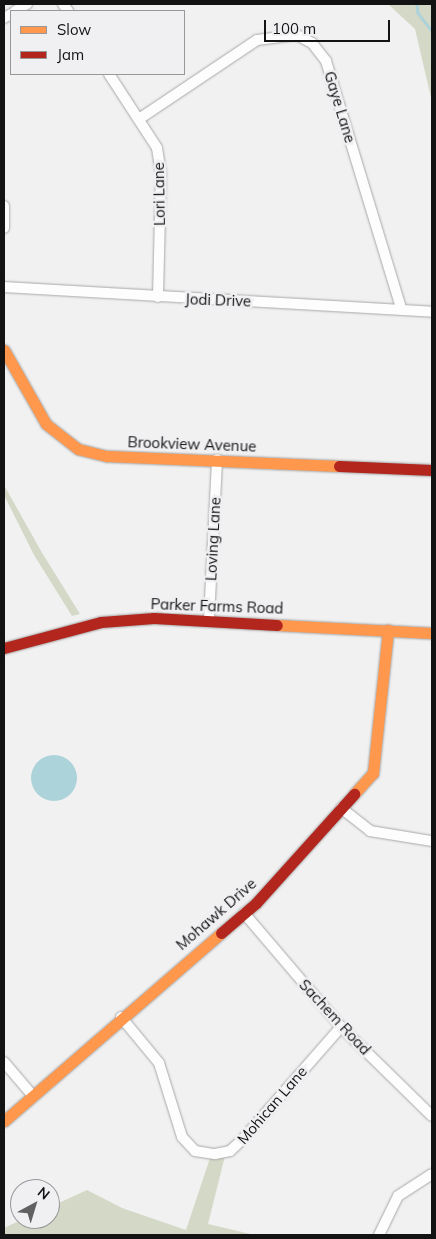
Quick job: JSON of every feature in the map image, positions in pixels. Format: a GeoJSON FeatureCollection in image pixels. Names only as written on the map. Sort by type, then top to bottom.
{"type":"FeatureCollection","features":[{"type":"Feature","properties":{"kind":"street","name":"Gaye Lane"},"geometry":{"type":"LineString","coordinates":[[139,119],[257,40],[297,35],[312,43],[326,60],[401,308]]}},
{"type":"Feature","properties":{"kind":"street","name":"Lori Lane"},"geometry":{"type":"LineString","coordinates":[[111,75],[157,148],[161,173],[158,297]]}},
{"type":"Feature","properties":{"kind":"street"},"geometry":{"type":"LineString","coordinates":[[4,206],[4,228]]}},
{"type":"Feature","properties":{"kind":"street","name":"Jodi Drive"},"geometry":{"type":"LineString","coordinates":[[4,287],[158,297],[401,308],[432,312]]}},
{"type":"Feature","properties":{"kind":"street","name":"Brookview Avenue"},"geometry":{"type":"LineString","coordinates":[[4,350],[46,424],[78,449],[107,456],[217,459],[432,470]]}},
{"type":"Feature","properties":{"kind":"street","name":"Loving Lane"},"geometry":{"type":"LineString","coordinates":[[209,619],[217,459]]}},
{"type":"Feature","properties":{"kind":"street","name":"Parker Farms Road"},"geometry":{"type":"LineString","coordinates":[[4,648],[101,622],[209,619],[432,633]]}},
{"type":"Feature","properties":{"kind":"street","name":"Mohawk Drive"},"geometry":{"type":"LineString","coordinates":[[4,1121],[121,1017],[244,913],[341,808],[377,761],[388,630]]}},
{"type":"Feature","properties":{"kind":"street"},"geometry":{"type":"LineString","coordinates":[[341,808],[370,831],[432,841]]}},
{"type":"Feature","properties":{"kind":"street","name":"Sachem Road"},"geometry":{"type":"LineString","coordinates":[[244,913],[341,1027],[432,1116]]}},
{"type":"Feature","properties":{"kind":"street","name":"Mohican Lane"},"geometry":{"type":"LineString","coordinates":[[121,1017],[159,1063],[182,1137],[195,1151],[215,1154],[230,1151],[242,1140],[341,1027]]}},
{"type":"Feature","properties":{"kind":"street"},"geometry":{"type":"LineString","coordinates":[[4,1062],[33,1096]]}},
{"type":"Feature","properties":{"kind":"street"},"geometry":{"type":"LineString","coordinates":[[379,1235],[398,1196],[432,1174]]}},
{"type":"Feature","properties":{"kind":"green space"},"geometry":{"type":"Polygon","coordinates":[[[388,4],[432,4],[432,102],[415,29],[388,4]]]}},
{"type":"Feature","properties":{"kind":"green space"},"geometry":{"type":"Polygon","coordinates":[[[4,485],[41,551],[80,614],[72,616],[34,555],[4,495],[4,485]]]}},
{"type":"Feature","properties":{"kind":"green space"},"geometry":{"type":"Polygon","coordinates":[[[227,1148],[208,1224],[255,1235],[4,1235],[4,1228],[10,1225],[10,1229],[60,1229],[60,1202],[87,1190],[122,1208],[186,1230],[213,1149],[227,1148]]]}},
{"type":"Feature","properties":{"kind":"water"},"geometry":{"type":"Polygon","coordinates":[[[49,755],[59,755],[71,761],[76,769],[76,787],[71,795],[63,800],[49,801],[41,798],[34,791],[31,783],[31,773],[34,765],[41,758],[49,755]]]}},
{"type":"Feature","properties":{"kind":"waterway"},"geometry":{"type":"LineString","coordinates":[[417,4],[418,13],[432,31]]}},
{"type":"Feature","properties":{"kind":"traffic: slow"},"geometry":{"type":"LineString","coordinates":[[4,350],[46,424],[78,449],[107,456],[339,466]]}},
{"type":"Feature","properties":{"kind":"traffic: slow"},"geometry":{"type":"LineString","coordinates":[[277,625],[432,633]]}},
{"type":"Feature","properties":{"kind":"traffic: slow"},"geometry":{"type":"LineString","coordinates":[[354,794],[373,773],[388,630]]}},
{"type":"Feature","properties":{"kind":"traffic: slow"},"geometry":{"type":"LineString","coordinates":[[4,1121],[221,933]]}},
{"type":"Feature","properties":{"kind":"traffic: jam"},"geometry":{"type":"LineString","coordinates":[[339,466],[432,470]]}},
{"type":"Feature","properties":{"kind":"traffic: jam"},"geometry":{"type":"LineString","coordinates":[[4,648],[101,622],[154,618],[277,625]]}},
{"type":"Feature","properties":{"kind":"traffic: jam"},"geometry":{"type":"LineString","coordinates":[[221,933],[256,903],[354,794]]}}]}
